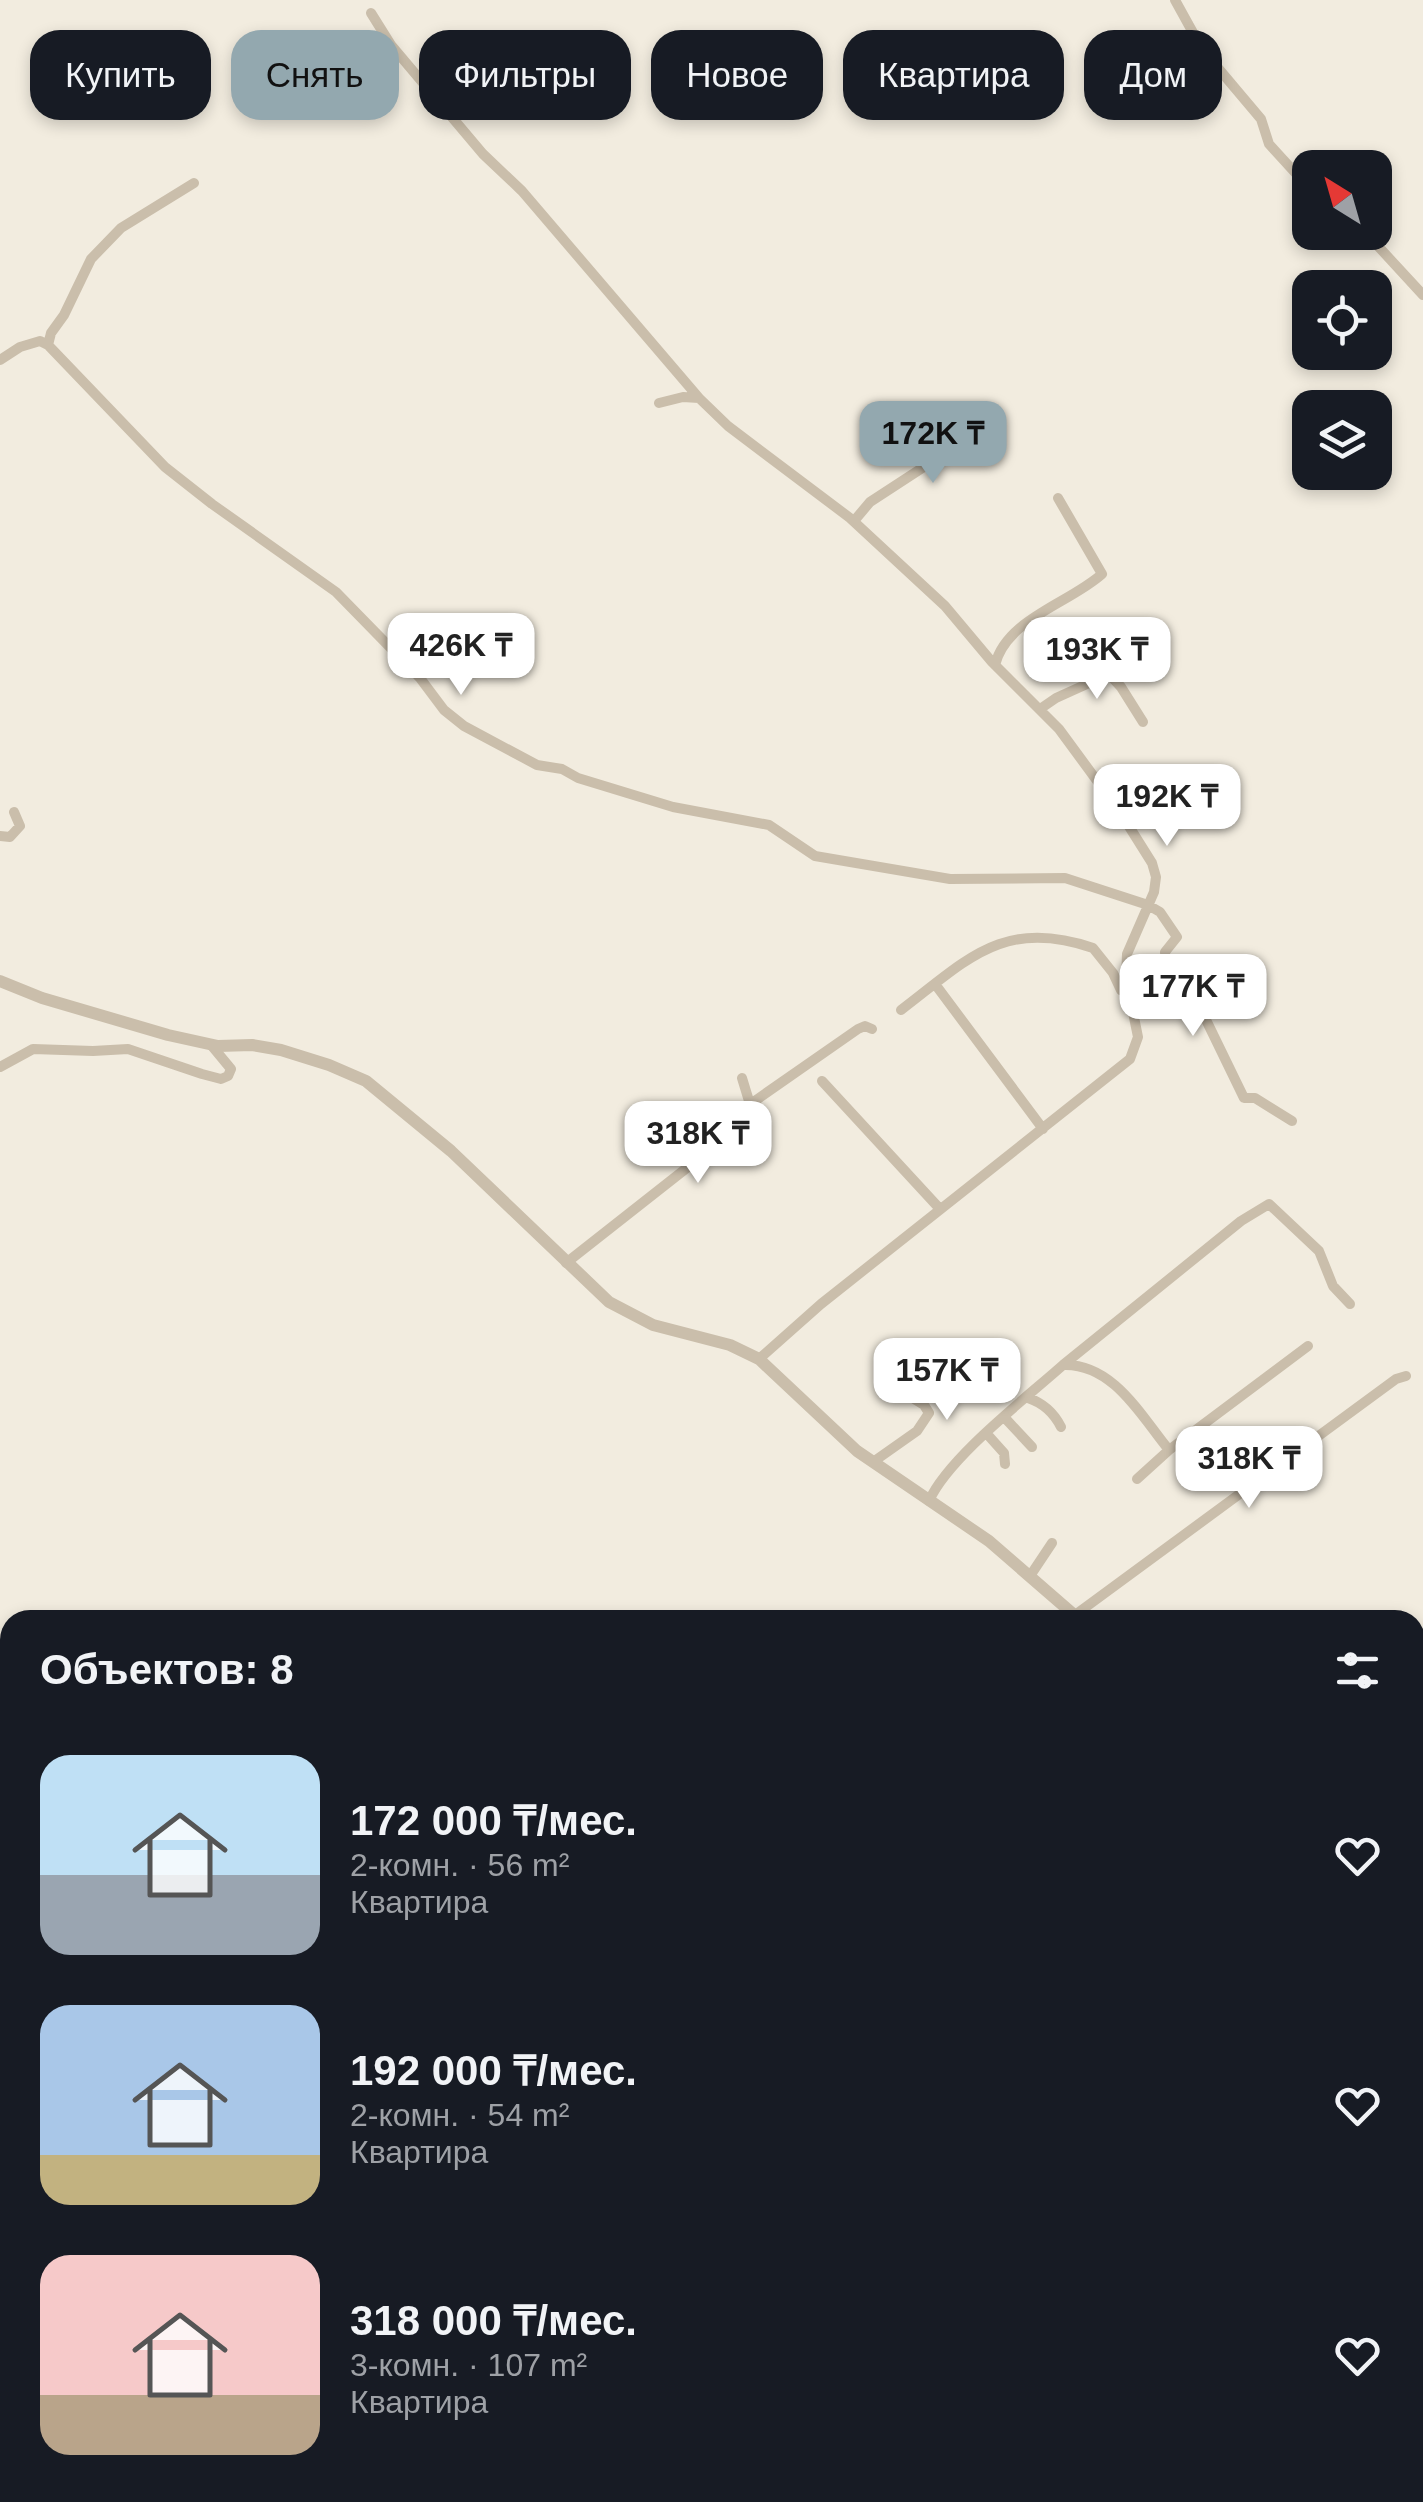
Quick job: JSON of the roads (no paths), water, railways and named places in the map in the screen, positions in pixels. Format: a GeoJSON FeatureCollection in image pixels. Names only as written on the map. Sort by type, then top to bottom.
{"type":"FeatureCollection","features":[{"type":"Feature","properties":{"kind":"street"},"geometry":{"type":"LineString","coordinates":[[1175,0],[1202,49],[1261,119],[1269,144],[1292,169]]}},
{"type":"Feature","properties":{"kind":"street"},"geometry":{"type":"LineString","coordinates":[[372,13],[391,44],[483,154],[522,190],[699,398],[728,426],[854,521],[945,606],[1040,710],[1086,764],[1152,864],[1156,877],[1127,954],[1138,1037],[1130,1059],[940,1208],[759,1358]]}},
{"type":"Feature","properties":{"kind":"street"},"geometry":{"type":"LineString","coordinates":[[48,345],[90,259],[121,228],[194,183]]}},
{"type":"Feature","properties":{"kind":"street"},"geometry":{"type":"LineString","coordinates":[[1382,250],[1423,295]]}},
{"type":"Feature","properties":{"kind":"street"},"geometry":{"type":"LineString","coordinates":[[0,360],[20,346],[40,341],[48,345],[165,467],[336,592],[420,678],[444,710],[464,726],[538,765],[673,807],[769,826],[815,856],[950,880],[1065,878],[1160,912],[1177,937],[1165,952],[1166,964],[1192,992],[1244,1098],[1256,1098],[1292,1121]]}},
{"type":"Feature","properties":{"kind":"street"},"geometry":{"type":"LineString","coordinates":[[659,402],[699,398]]}},
{"type":"Feature","properties":{"kind":"street"},"geometry":{"type":"LineString","coordinates":[[854,521],[870,502],[985,427]]}},
{"type":"Feature","properties":{"kind":"street"},"geometry":{"type":"LineString","coordinates":[[995,664],[1001,646],[1023,627],[1102,574],[1058,498]]}},
{"type":"Feature","properties":{"kind":"street"},"geometry":{"type":"LineString","coordinates":[[1040,710],[1056,698],[1108,674],[1143,722]]}},
{"type":"Feature","properties":{"kind":"street"},"geometry":{"type":"LineString","coordinates":[[0,836],[10,836],[20,826],[14,812]]}},
{"type":"Feature","properties":{"kind":"street"},"geometry":{"type":"LineString","coordinates":[[901,1010],[977,952],[1035,936],[1093,948],[1113,973],[1120,990],[1129,990]]}},
{"type":"Feature","properties":{"kind":"street"},"geometry":{"type":"LineString","coordinates":[[0,981],[42,998],[211,1045],[281,1050],[329,1064],[366,1081],[451,1151],[566,1263],[622,1310],[653,1325],[730,1344],[759,1358],[838,1435],[989,1541],[1069,1610]]}},
{"type":"Feature","properties":{"kind":"street"},"geometry":{"type":"LineString","coordinates":[[935,984],[1042,1129]]}},
{"type":"Feature","properties":{"kind":"street"},"geometry":{"type":"LineString","coordinates":[[749,1105],[858,1029],[872,1029]]}},
{"type":"Feature","properties":{"kind":"street"},"geometry":{"type":"LineString","coordinates":[[0,1067],[33,1049],[128,1049],[202,1074],[228,1076],[232,1069],[211,1045]]}},
{"type":"Feature","properties":{"kind":"street"},"geometry":{"type":"LineString","coordinates":[[566,1263],[749,1119],[742,1078]]}},
{"type":"Feature","properties":{"kind":"street"},"geometry":{"type":"LineString","coordinates":[[822,1080],[940,1208]]}},
{"type":"Feature","properties":{"kind":"street"},"geometry":{"type":"LineString","coordinates":[[929,1501],[936,1487],[987,1434],[1064,1365],[1269,1204],[1319,1251],[1333,1286],[1350,1304]]}},
{"type":"Feature","properties":{"kind":"street"},"geometry":{"type":"LineString","coordinates":[[1137,1479],[1169,1450],[1308,1346]]}},
{"type":"Feature","properties":{"kind":"street"},"geometry":{"type":"LineString","coordinates":[[1064,1365],[1079,1365],[1104,1374],[1169,1450]]}},
{"type":"Feature","properties":{"kind":"street"},"geometry":{"type":"LineString","coordinates":[[1088,1610],[1291,1454],[1396,1379],[1406,1376]]}},
{"type":"Feature","properties":{"kind":"street"},"geometry":{"type":"LineString","coordinates":[[874,1462],[917,1431],[929,1414],[924,1405],[886,1380]]}},
{"type":"Feature","properties":{"kind":"street"},"geometry":{"type":"LineString","coordinates":[[1028,1398],[1042,1404],[1061,1427]]}},
{"type":"Feature","properties":{"kind":"street"},"geometry":{"type":"LineString","coordinates":[[1005,1418],[1032,1447]]}},
{"type":"Feature","properties":{"kind":"street"},"geometry":{"type":"LineString","coordinates":[[987,1434],[1004,1453],[1005,1464]]}},
{"type":"Feature","properties":{"kind":"street"},"geometry":{"type":"LineString","coordinates":[[1030,1576],[1052,1543]]}}]}
